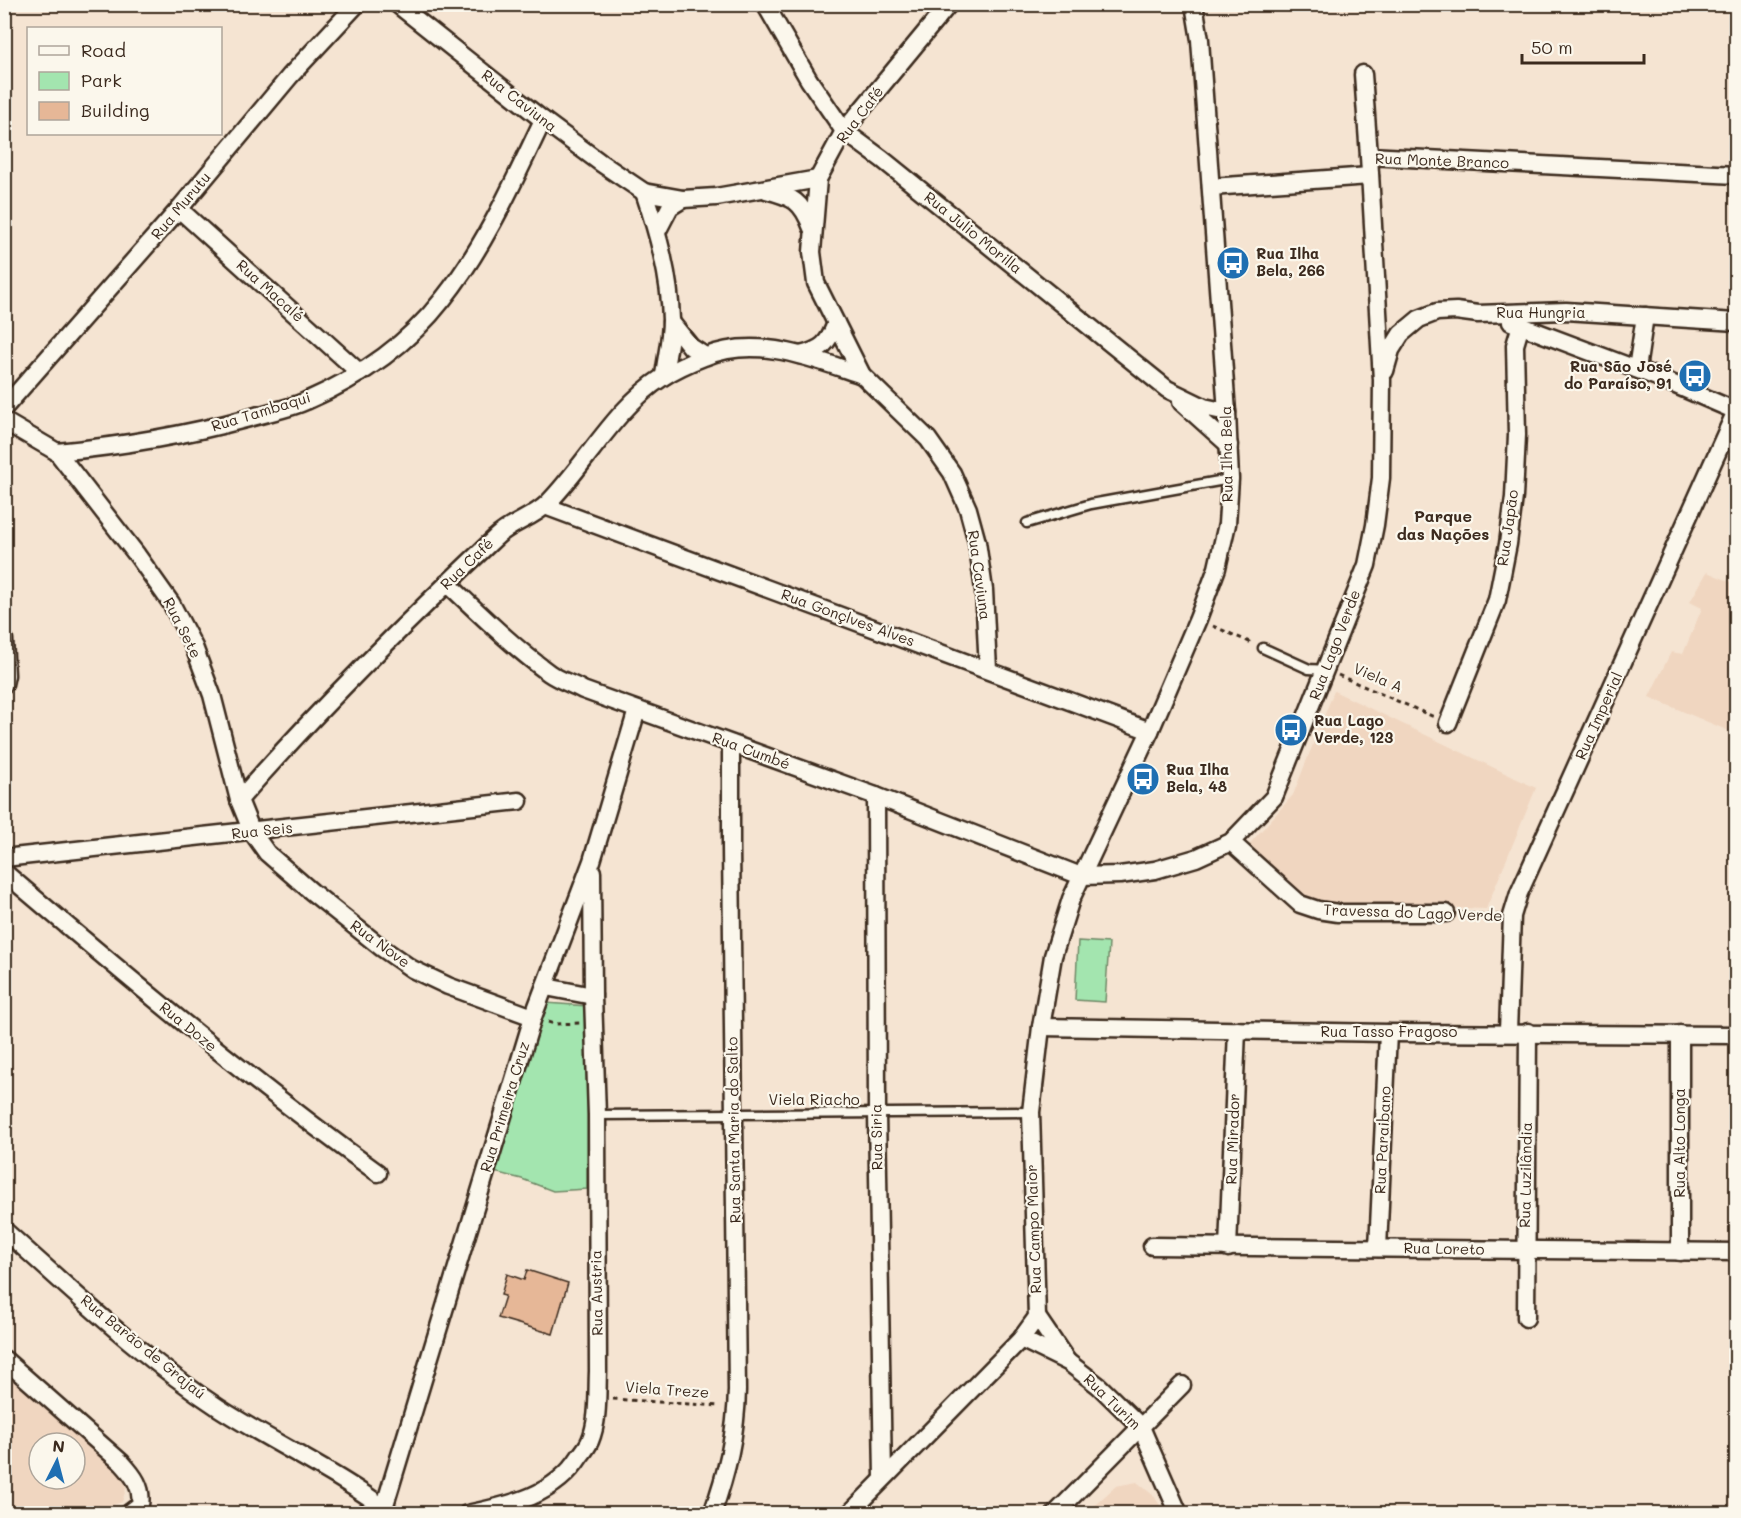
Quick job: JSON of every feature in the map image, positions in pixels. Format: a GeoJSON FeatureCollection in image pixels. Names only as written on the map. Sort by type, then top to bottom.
{"type":"FeatureCollection","features":[{"type":"Feature","properties":{"kind":"street","name":"Rua Murutu"},"geometry":{"type":"LineString","coordinates":[[4,408],[179,209],[290,76],[357,4]]}},
{"type":"Feature","properties":{"kind":"street","name":"Rua Caviuna"},"geometry":{"type":"LineString","coordinates":[[397,4],[543,120],[644,192]]}},
{"type":"Feature","properties":{"kind":"street","name":"Rua Julio Morilla"},"geometry":{"type":"LineString","coordinates":[[765,4],[809,80],[844,130],[1167,389],[1204,407],[1227,412]]}},
{"type":"Feature","properties":{"kind":"street","name":"Rua Café"},"geometry":{"type":"LineString","coordinates":[[818,179],[844,130],[950,4]]}},
{"type":"Feature","properties":{"kind":"street","name":"Rua Ilha Bela"},"geometry":{"type":"LineString","coordinates":[[1082,876],[1150,731],[1198,619],[1216,568],[1227,524],[1230,479],[1227,412],[1200,40],[1194,4]]}},
{"type":"Feature","properties":{"kind":"street"},"geometry":{"type":"LineString","coordinates":[[1363,74],[1369,156]]}},
{"type":"Feature","properties":{"kind":"street","name":"Rua Tambaqui"},"geometry":{"type":"LineString","coordinates":[[57,452],[109,447],[213,427],[305,402],[360,373],[403,342],[443,299],[476,252],[511,188],[543,120]]}},
{"type":"Feature","properties":{"kind":"street","name":"Rua Monte Branco"},"geometry":{"type":"LineString","coordinates":[[1382,380],[1369,156],[1737,175]]}},
{"type":"Feature","properties":{"kind":"street"},"geometry":{"type":"LineString","coordinates":[[1211,187],[1370,176]]}},
{"type":"Feature","properties":{"kind":"street","name":"Rua Caviuna"},"geometry":{"type":"LineString","coordinates":[[818,179],[812,252],[816,283],[862,375],[928,439],[952,473],[968,509],[977,542],[984,590],[988,670]]}},
{"type":"Feature","properties":{"kind":"street"},"geometry":{"type":"LineString","coordinates":[[663,376],[671,322],[667,273],[644,192],[683,199],[716,197],[818,179]]}},
{"type":"Feature","properties":{"kind":"street","name":"Rua Caviuna"},"geometry":{"type":"LineString","coordinates":[[762,189],[796,200],[806,212],[813,232]]}},
{"type":"Feature","properties":{"kind":"street"},"geometry":{"type":"LineString","coordinates":[[657,232],[670,207],[683,199]]}},
{"type":"Feature","properties":{"kind":"street","name":"Rua Macalé"},"geometry":{"type":"LineString","coordinates":[[179,209],[360,373]]}},
{"type":"Feature","properties":{"kind":"street","name":"Rua Hungria"},"geometry":{"type":"LineString","coordinates":[[1382,380],[1391,350],[1401,334],[1419,319],[1437,312],[1456,311],[1478,314],[1566,311],[1737,322]]}},
{"type":"Feature","properties":{"kind":"street"},"geometry":{"type":"LineString","coordinates":[[1478,314],[1521,325],[1637,369],[1737,411]]}},
{"type":"Feature","properties":{"kind":"street"},"geometry":{"type":"LineString","coordinates":[[1637,369],[1645,316]]}},
{"type":"Feature","properties":{"kind":"street"},"geometry":{"type":"LineString","coordinates":[[671,322],[691,347],[705,356]]}},
{"type":"Feature","properties":{"kind":"street"},"geometry":{"type":"LineString","coordinates":[[801,355],[816,351],[823,346],[831,337],[836,323]]}},
{"type":"Feature","properties":{"kind":"street","name":"Rua Japão"},"geometry":{"type":"LineString","coordinates":[[1448,723],[1497,600],[1508,544],[1514,497],[1517,435],[1515,345],[1521,325]]}},
{"type":"Feature","properties":{"kind":"street","name":"Rua Caviuna"},"geometry":{"type":"LineString","coordinates":[[663,376],[705,356],[744,347],[771,348],[801,355],[862,375]]}},
{"type":"Feature","properties":{"kind":"street","name":"Rua Café"},"geometry":{"type":"LineString","coordinates":[[239,800],[289,743],[501,531],[546,506],[619,417],[663,376]]}},
{"type":"Feature","properties":{"kind":"street","name":"Rua Lago Verde"},"geometry":{"type":"LineString","coordinates":[[1082,876],[1120,875],[1155,870],[1196,858],[1231,842],[1274,797],[1366,565],[1382,478],[1382,380]]}},
{"type":"Feature","properties":{"kind":"street"},"geometry":{"type":"LineString","coordinates":[[1167,389],[1229,445]]}},
{"type":"Feature","properties":{"kind":"street","name":"Rua Imperial"},"geometry":{"type":"LineString","coordinates":[[1508,1032],[1512,916],[1519,893],[1737,411]]}},
{"type":"Feature","properties":{"kind":"street"},"geometry":{"type":"LineString","coordinates":[[4,421],[57,452]]}},
{"type":"Feature","properties":{"kind":"street","name":"Rua Sete"},"geometry":{"type":"LineString","coordinates":[[57,452],[137,555],[175,612],[194,647],[212,695],[239,800],[252,832]]}},
{"type":"Feature","properties":{"kind":"street","name":"Rua Gonçlves Alves"},"geometry":{"type":"LineString","coordinates":[[546,506],[1150,731]]}},
{"type":"Feature","properties":{"kind":"street","name":"Rua Cumbé"},"geometry":{"type":"LineString","coordinates":[[447,583],[493,627],[551,674],[582,690],[876,796],[1082,876]]}},
{"type":"Feature","properties":{"kind":"street"},"geometry":{"type":"LineString","coordinates":[[4,639],[6,666],[4,684]]}},
{"type":"Feature","properties":{"kind":"street","name":"Rua Primeira Cruz"},"geometry":{"type":"LineString","coordinates":[[387,1511],[533,1017],[592,861],[637,710]]}},
{"type":"Feature","properties":{"kind":"street","name":"Rua Santa Maria do Salto"},"geometry":{"type":"LineString","coordinates":[[712,1514],[726,1476],[737,1407],[730,847],[731,744]]}},
{"type":"Feature","properties":{"kind":"street","name":"Rua Siria"},"geometry":{"type":"LineString","coordinates":[[876,796],[876,1113],[883,1478]]}},
{"type":"Feature","properties":{"kind":"street","name":"Rua Seis"},"geometry":{"type":"LineString","coordinates":[[4,858],[519,801]]}},
{"type":"Feature","properties":{"kind":"street","name":"Rua Nove"},"geometry":{"type":"LineString","coordinates":[[252,832],[267,853],[312,892],[412,969],[448,986],[533,1017]]}},
{"type":"Feature","properties":{"kind":"street","name":"Travessa do Lago Verde"},"geometry":{"type":"LineString","coordinates":[[1231,842],[1300,904],[1317,910],[1338,913],[1446,913]]}},
{"type":"Feature","properties":{"kind":"street","name":"Rua Austria"},"geometry":{"type":"LineString","coordinates":[[467,1514],[528,1498],[551,1487],[565,1476],[590,1441],[597,1398],[597,1115],[593,1014],[592,861]]}},
{"type":"Feature","properties":{"kind":"street","name":"Rua Doze"},"geometry":{"type":"LineString","coordinates":[[4,872],[247,1075],[378,1173]]}},
{"type":"Feature","properties":{"kind":"street","name":"Rua Campo Maior"},"geometry":{"type":"LineString","coordinates":[[1037,1317],[1031,1112],[1041,1027],[1053,956],[1071,899],[1082,876]]}},
{"type":"Feature","properties":{"kind":"street"},"geometry":{"type":"LineString","coordinates":[[546,987],[593,996]]}},
{"type":"Feature","properties":{"kind":"street","name":"Rua Tasso Fragoso"},"geometry":{"type":"LineString","coordinates":[[1041,1027],[1388,1033],[1528,1032],[1737,1035]]}},
{"type":"Feature","properties":{"kind":"street","name":"Rua Mirador"},"geometry":{"type":"LineString","coordinates":[[1228,1248],[1237,1030]]}},
{"type":"Feature","properties":{"kind":"street","name":"Rua Luzilândia"},"geometry":{"type":"LineString","coordinates":[[1526,1318],[1528,1032]]}},
{"type":"Feature","properties":{"kind":"street","name":"Rua Paraibano"},"geometry":{"type":"LineString","coordinates":[[1378,1248],[1388,1033]]}},
{"type":"Feature","properties":{"kind":"street","name":"Rua Alto Longa"},"geometry":{"type":"LineString","coordinates":[[1680,1034],[1680,1252]]}},
{"type":"Feature","properties":{"kind":"street","name":"Rua Barão de Grajaú"},"geometry":{"type":"LineString","coordinates":[[4,1230],[112,1326],[170,1373],[220,1408],[284,1445],[387,1511]]}},
{"type":"Feature","properties":{"kind":"street","name":"Rua Loreto"},"geometry":{"type":"LineString","coordinates":[[1152,1246],[1737,1252]]}},
{"type":"Feature","properties":{"kind":"street"},"geometry":{"type":"LineString","coordinates":[[849,1514],[1021,1339],[1037,1317]]}},
{"type":"Feature","properties":{"kind":"street","name":"Rua Turim"},"geometry":{"type":"LineString","coordinates":[[1037,1317],[1068,1362]]}},
{"type":"Feature","properties":{"kind":"street","name":"Rua Turim"},"geometry":{"type":"LineString","coordinates":[[1021,1339],[1068,1362],[1099,1386],[1141,1427],[1179,1514]]}},
{"type":"Feature","properties":{"kind":"street"},"geometry":{"type":"LineString","coordinates":[[4,1359],[133,1475],[141,1497],[140,1505],[128,1514]]}},
{"type":"Feature","properties":{"kind":"street"},"geometry":{"type":"LineString","coordinates":[[1055,1514],[1182,1385]]}},
{"type":"Feature","properties":{"kind":"lane"},"geometry":{"type":"LineString","coordinates":[[1027,523],[1091,504],[1230,479]]}},
{"type":"Feature","properties":{"kind":"lane"},"geometry":{"type":"LineString","coordinates":[[1263,648],[1309,669],[1326,670]]}},
{"type":"Feature","properties":{"kind":"lane","name":"Viela Riacho"},"geometry":{"type":"LineString","coordinates":[[597,1115],[1031,1112]]}},
{"type":"Feature","properties":{"kind":"path"},"geometry":{"type":"LineString","coordinates":[[1198,619],[1263,648]]}},
{"type":"Feature","properties":{"kind":"path","name":"Viela A"},"geometry":{"type":"LineString","coordinates":[[1326,670],[1448,723]]}},
{"type":"Feature","properties":{"kind":"path","name":"Travessa do Lago Verde"},"geometry":{"type":"LineString","coordinates":[[1446,913],[1512,916]]}},
{"type":"Feature","properties":{"kind":"path"},"geometry":{"type":"LineString","coordinates":[[533,1017],[555,1024],[570,1025],[581,1023],[593,1014]]}},
{"type":"Feature","properties":{"kind":"path","name":"Viela Treze"},"geometry":{"type":"LineString","coordinates":[[597,1398],[737,1407]]}},
{"type":"Feature","properties":{"kind":"shaded area"},"geometry":{"type":"Polygon","coordinates":[[[1707,572],[1736,584],[1736,734],[1649,697],[1671,652],[1683,654],[1702,608],[1690,602],[1707,572]]]}},
{"type":"Feature","properties":{"kind":"shaded area"},"geometry":{"type":"Polygon","coordinates":[[[1334,691],[1536,788],[1486,909],[1300,902],[1246,848],[1293,795],[1334,691]]]}},
{"type":"Feature","properties":{"kind":"shaded area"},"geometry":{"type":"Polygon","coordinates":[[[5,1371],[72,1431],[27,1431],[27,1491],[87,1491],[87,1445],[124,1478],[126,1489],[122,1502],[89,1513],[5,1513],[5,1371]]]}},
{"type":"Feature","properties":{"kind":"shaded area"},"geometry":{"type":"Polygon","coordinates":[[[1137,1482],[1154,1496],[1165,1513],[1086,1513],[1116,1486],[1137,1482]]]}},
{"type":"Feature","properties":{"kind":"green space"},"geometry":{"type":"Polygon","coordinates":[[[1078,941],[1109,943],[1105,1002],[1075,1000],[1078,941]]]}},
{"type":"Feature","properties":{"kind":"green space"},"geometry":{"type":"Polygon","coordinates":[[[545,1003],[588,1006],[587,1189],[553,1191],[522,1179],[494,1172],[545,1003]]]}},
{"type":"Feature","properties":{"kind":"building"},"geometry":{"type":"Polygon","coordinates":[[[527,1270],[568,1283],[553,1334],[498,1318],[505,1296],[501,1295],[507,1274],[524,1280],[527,1270]]]}},
{"type":"Feature","properties":{"kind":"place","name":"Rua Ilha Bela, 266"},"geometry":{"type":"Point","coordinates":[1233,263]}},
{"type":"Feature","properties":{"kind":"place","name":"Rua São José do Paraíso, 91"},"geometry":{"type":"Point","coordinates":[1695,376]}},
{"type":"Feature","properties":{"kind":"place","name":"Rua Lago Verde, 123"},"geometry":{"type":"Point","coordinates":[1291,730]}},
{"type":"Feature","properties":{"kind":"place","name":"Rua Ilha Bela, 48"},"geometry":{"type":"Point","coordinates":[1143,779]}},
{"type":"Feature","properties":{"kind":"district","name":"Parque das Nações"},"geometry":{"type":"Point","coordinates":[1443,525]}}]}
